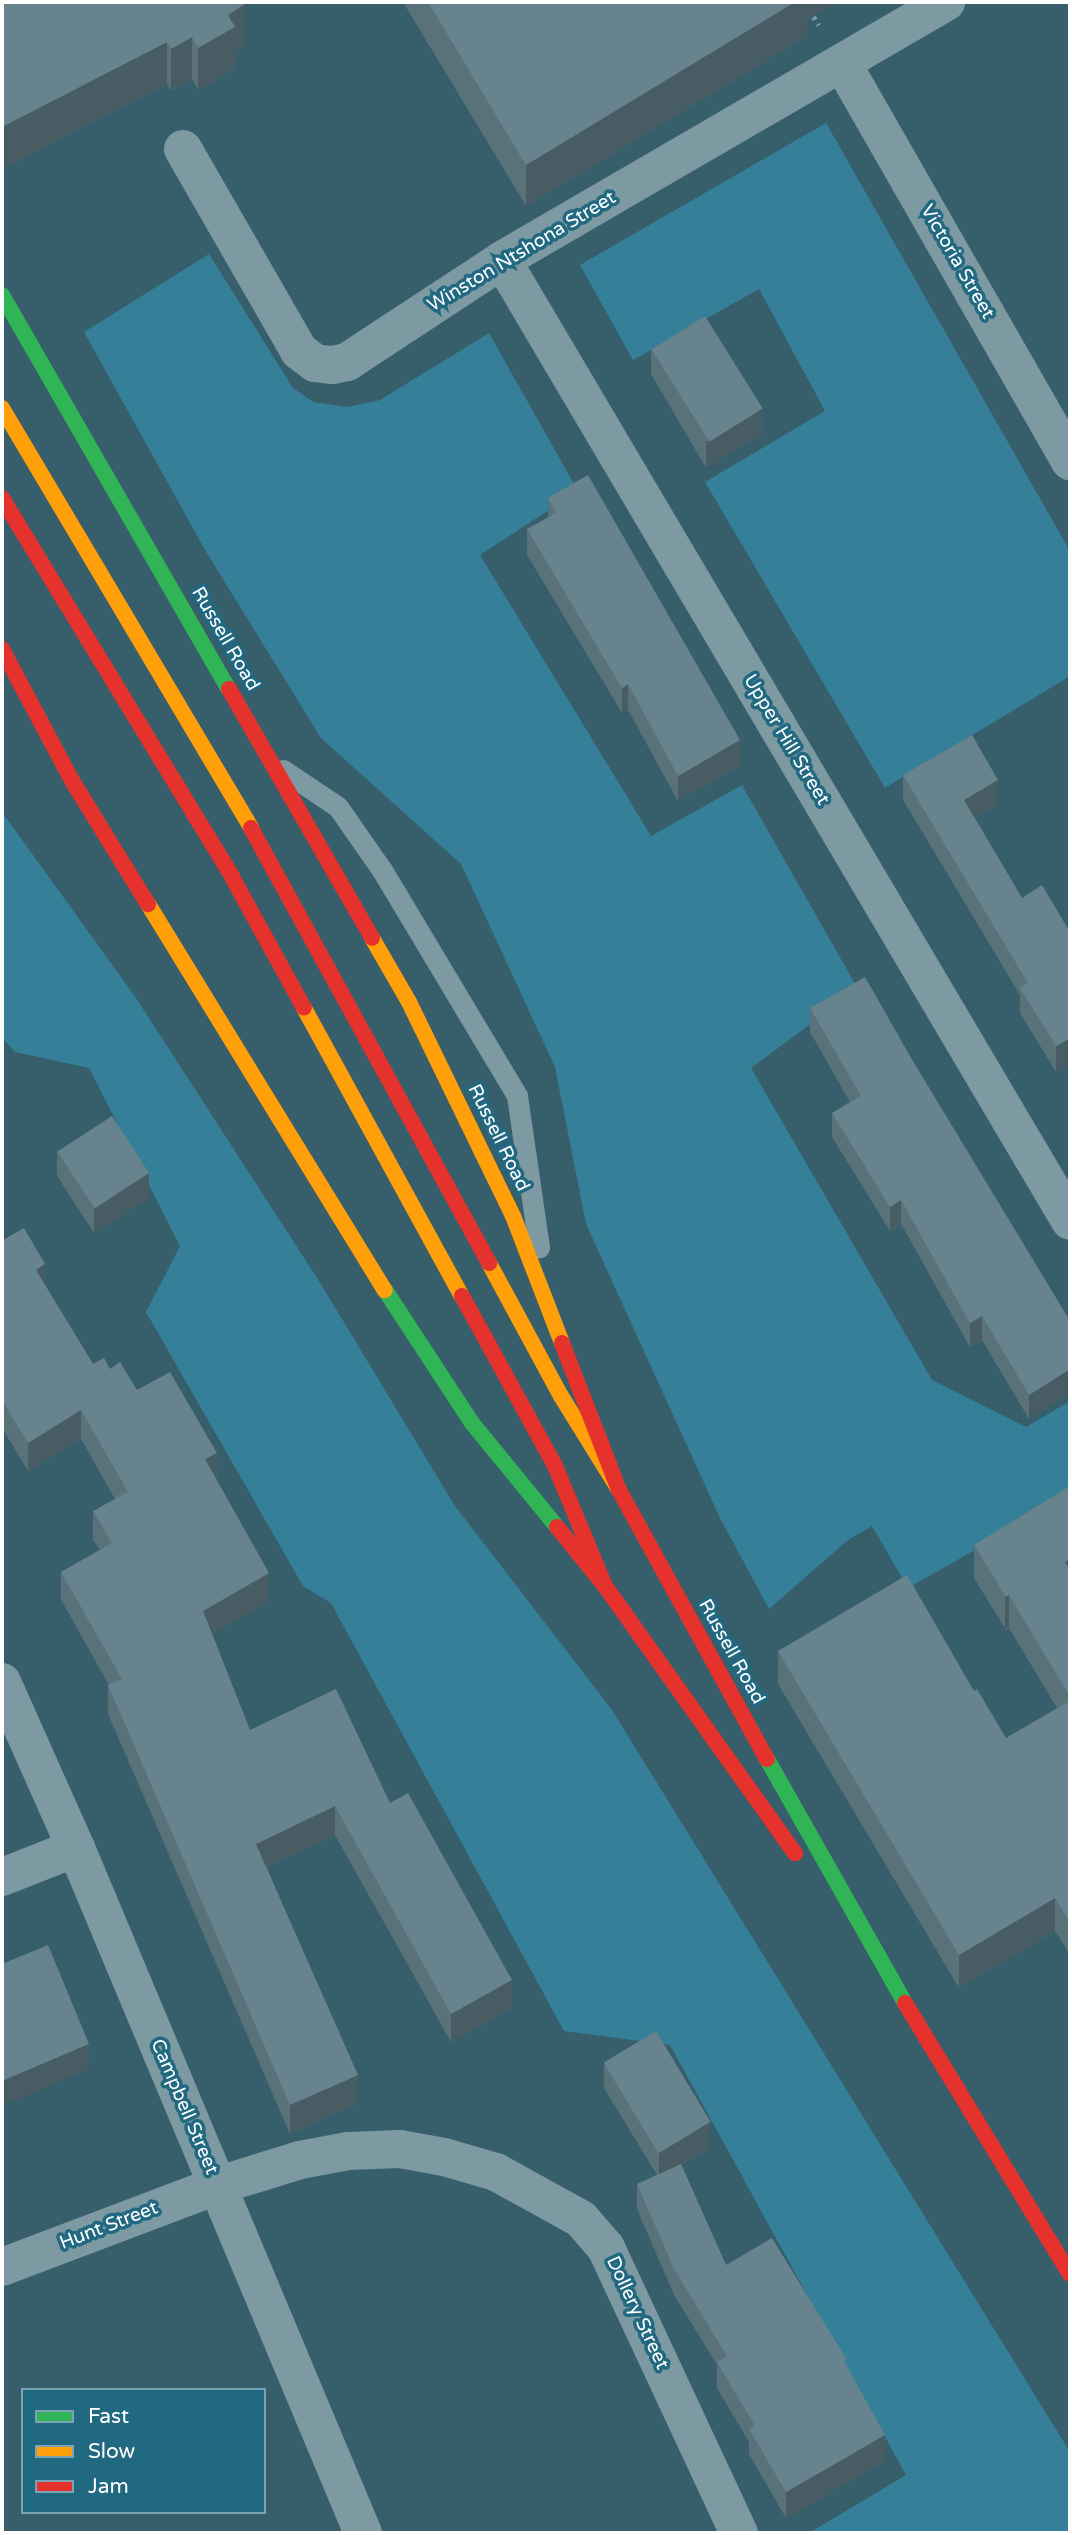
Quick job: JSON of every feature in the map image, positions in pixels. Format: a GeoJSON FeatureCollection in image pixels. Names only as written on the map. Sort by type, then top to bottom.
{"type":"FeatureCollection","features":[{"type":"Feature","properties":{"kind":"main road","name":"Russell Road"},"geometry":{"type":"LineString","coordinates":[[4,303],[410,1002],[513,1216],[619,1490],[691,1625],[914,2020],[1070,2274]]}},
{"type":"Feature","properties":{"kind":"main road"},"geometry":{"type":"LineString","coordinates":[[2,408],[267,856],[561,1396],[619,1490]]}},
{"type":"Feature","properties":{"kind":"main road"},"geometry":{"type":"LineString","coordinates":[[2,498],[232,877],[555,1466],[605,1586]]}},
{"type":"Feature","properties":{"kind":"main road"},"geometry":{"type":"LineString","coordinates":[[2,649],[71,779],[428,1360],[472,1423],[605,1586],[803,1864]]}},
{"type":"Feature","properties":{"kind":"main road"},"geometry":{"type":"LineString","coordinates":[[10,702],[71,779]]}},
{"type":"Feature","properties":{"kind":"main road","name":"Russell Road"},"geometry":{"type":"LineString","coordinates":[[819,1886],[914,2020]]}},
{"type":"Feature","properties":{"kind":"street","name":"Winston Ntshona Street"},"geometry":{"type":"LineString","coordinates":[[183,149],[299,351],[315,363],[332,365],[347,362],[502,260],[946,2]]}},
{"type":"Feature","properties":{"kind":"street","name":"Victoria Street"},"geometry":{"type":"LineString","coordinates":[[842,63],[1070,461]]}},
{"type":"Feature","properties":{"kind":"street","name":"Upper Hill Street"},"geometry":{"type":"LineString","coordinates":[[502,260],[1070,1221]]}},
{"type":"Feature","properties":{"kind":"street","name":"Campbell Street"},"geometry":{"type":"LineString","coordinates":[[2,1682],[76,1848],[363,2533]]}},
{"type":"Feature","properties":{"kind":"street"},"geometry":{"type":"LineString","coordinates":[[2,1877],[76,1848]]}},
{"type":"Feature","properties":{"kind":"street","name":"Dollery Street"},"geometry":{"type":"LineString","coordinates":[[216,2186],[312,2157],[348,2151],[400,2150],[444,2157],[496,2172],[581,2219],[606,2248],[739,2533]]}},
{"type":"Feature","properties":{"kind":"street","name":"Hunt Street"},"geometry":{"type":"LineString","coordinates":[[2,2267],[216,2186]]}},
{"type":"Feature","properties":{"kind":"lane"},"geometry":{"type":"LineString","coordinates":[[273,762],[338,807],[382,870],[517,1096],[548,1307]]}},
{"type":"Feature","properties":{"kind":"shaded area"},"geometry":{"type":"Polygon","coordinates":[[[826,123],[1070,551],[1070,676],[885,788],[705,482],[825,411],[759,289],[633,360],[580,265],[826,123]]]}},
{"type":"Feature","properties":{"kind":"shaded area"},"geometry":{"type":"Polygon","coordinates":[[[209,254],[293,388],[313,402],[347,407],[380,400],[489,333],[578,491],[480,555],[651,836],[742,785],[858,989],[751,1068],[932,1380],[1026,1427],[1070,1401],[1070,1496],[908,1588],[872,1526],[848,1540],[769,1609],[720,1518],[586,1224],[555,1067],[461,864],[321,738],[205,550],[84,332],[209,254]]]}},
{"type":"Feature","properties":{"kind":"shaded area"},"geometry":{"type":"Polygon","coordinates":[[[2,812],[136,998],[319,1281],[455,1506],[612,1710],[1070,2452],[1070,2533],[809,2533],[906,2475],[670,2045],[564,2031],[331,1603],[303,1586],[146,1312],[180,1246],[89,1068],[15,1052],[2,1038],[2,812]]]}},
{"type":"Feature","properties":{"kind":"building"},"geometry":{"type":"Polygon","coordinates":[[[2,2],[246,3],[228,15],[235,27],[198,48],[192,37],[171,49],[167,42],[2,127],[2,2]]]}},
{"type":"Feature","properties":{"kind":"building"},"geometry":{"type":"Polygon","coordinates":[[[428,2],[795,2],[526,165],[428,2]]]}},
{"type":"Feature","properties":{"kind":"building"},"geometry":{"type":"Polygon","coordinates":[[[705,316],[763,408],[709,442],[652,349],[705,316]]]}},
{"type":"Feature","properties":{"kind":"building"},"geometry":{"type":"Polygon","coordinates":[[[588,475],[740,740],[678,776],[628,684],[622,688],[527,529],[556,513],[548,498],[588,475]]]}},
{"type":"Feature","properties":{"kind":"building"},"geometry":{"type":"Polygon","coordinates":[[[972,735],[998,780],[964,800],[1022,898],[1042,885],[1070,932],[1070,1038],[1056,1046],[1020,988],[1028,983],[903,775],[972,735]]]}},
{"type":"Feature","properties":{"kind":"building"},"geometry":{"type":"Polygon","coordinates":[[[865,977],[1070,1321],[1070,1369],[1029,1395],[982,1316],[970,1323],[901,1200],[890,1207],[832,1113],[861,1096],[810,1008],[865,977]]]}},
{"type":"Feature","properties":{"kind":"building"},"geometry":{"type":"Polygon","coordinates":[[[112,1116],[149,1173],[95,1208],[57,1151],[112,1116]]]}},
{"type":"Feature","properties":{"kind":"building"},"geometry":{"type":"Polygon","coordinates":[[[24,1228],[45,1264],[36,1270],[93,1364],[104,1358],[110,1369],[120,1362],[137,1390],[170,1372],[217,1453],[205,1459],[269,1573],[203,1611],[250,1730],[336,1689],[390,1803],[408,1793],[512,1980],[451,2014],[335,1806],[256,1844],[358,2075],[290,2105],[108,1685],[122,1679],[61,1572],[112,1543],[93,1511],[128,1492],[81,1410],[28,1443],[2,1400],[2,1237],[3,1240],[24,1228]]]}},
{"type":"Feature","properties":{"kind":"building"},"geometry":{"type":"Polygon","coordinates":[[[1070,1486],[1070,1559],[1065,1562],[1070,1570],[1070,1697],[1009,1595],[1006,1597],[974,1545],[1070,1486]]]}},
{"type":"Feature","properties":{"kind":"building"},"geometry":{"type":"Polygon","coordinates":[[[907,1575],[974,1691],[977,1689],[1006,1738],[1070,1701],[1070,1923],[1055,1898],[959,1955],[778,1651],[907,1575]]]}},
{"type":"Feature","properties":{"kind":"building"},"geometry":{"type":"Polygon","coordinates":[[[48,1945],[89,2044],[2,2081],[2,1964],[48,1945]]]}},
{"type":"Feature","properties":{"kind":"building"},"geometry":{"type":"Polygon","coordinates":[[[656,2031],[711,2122],[658,2153],[604,2062],[656,2031]]]}},
{"type":"Feature","properties":{"kind":"building"},"geometry":{"type":"Polygon","coordinates":[[[681,2164],[726,2265],[772,2238],[847,2360],[844,2361],[885,2435],[786,2492],[749,2429],[755,2426],[717,2362],[727,2356],[674,2269],[637,2184],[681,2164]]]}},
{"type":"Feature","properties":{"kind":"traffic: fast"},"geometry":{"type":"LineString","coordinates":[[2,295],[229,689]]}},
{"type":"Feature","properties":{"kind":"traffic: fast"},"geometry":{"type":"LineString","coordinates":[[385,1290],[472,1423],[557,1527]]}},
{"type":"Feature","properties":{"kind":"traffic: fast"},"geometry":{"type":"LineString","coordinates":[[767,1759],[905,2003]]}},
{"type":"Feature","properties":{"kind":"traffic: slow"},"geometry":{"type":"LineString","coordinates":[[2,408],[251,828]]}},
{"type":"Feature","properties":{"kind":"traffic: slow"},"geometry":{"type":"LineString","coordinates":[[148,904],[385,1290]]}},
{"type":"Feature","properties":{"kind":"traffic: slow"},"geometry":{"type":"LineString","coordinates":[[372,938],[409,1002],[513,1216],[562,1343]]}},
{"type":"Feature","properties":{"kind":"traffic: slow"},"geometry":{"type":"LineString","coordinates":[[304,1008],[462,1296]]}},
{"type":"Feature","properties":{"kind":"traffic: slow"},"geometry":{"type":"LineString","coordinates":[[489,1263],[561,1396],[619,1490]]}},
{"type":"Feature","properties":{"kind":"traffic: jam"},"geometry":{"type":"LineString","coordinates":[[2,498],[232,877],[304,1008]]}},
{"type":"Feature","properties":{"kind":"traffic: jam"},"geometry":{"type":"LineString","coordinates":[[2,649],[71,779],[148,904]]}},
{"type":"Feature","properties":{"kind":"traffic: jam"},"geometry":{"type":"LineString","coordinates":[[229,689],[372,938]]}},
{"type":"Feature","properties":{"kind":"traffic: jam"},"geometry":{"type":"LineString","coordinates":[[251,828],[489,1263]]}},
{"type":"Feature","properties":{"kind":"traffic: jam"},"geometry":{"type":"LineString","coordinates":[[462,1296],[555,1466],[605,1586]]}},
{"type":"Feature","properties":{"kind":"traffic: jam"},"geometry":{"type":"LineString","coordinates":[[562,1343],[619,1490],[767,1759]]}},
{"type":"Feature","properties":{"kind":"traffic: jam"},"geometry":{"type":"LineString","coordinates":[[557,1527],[605,1586],[795,1853]]}},
{"type":"Feature","properties":{"kind":"traffic: jam"},"geometry":{"type":"LineString","coordinates":[[905,2003],[1070,2274]]}}]}
